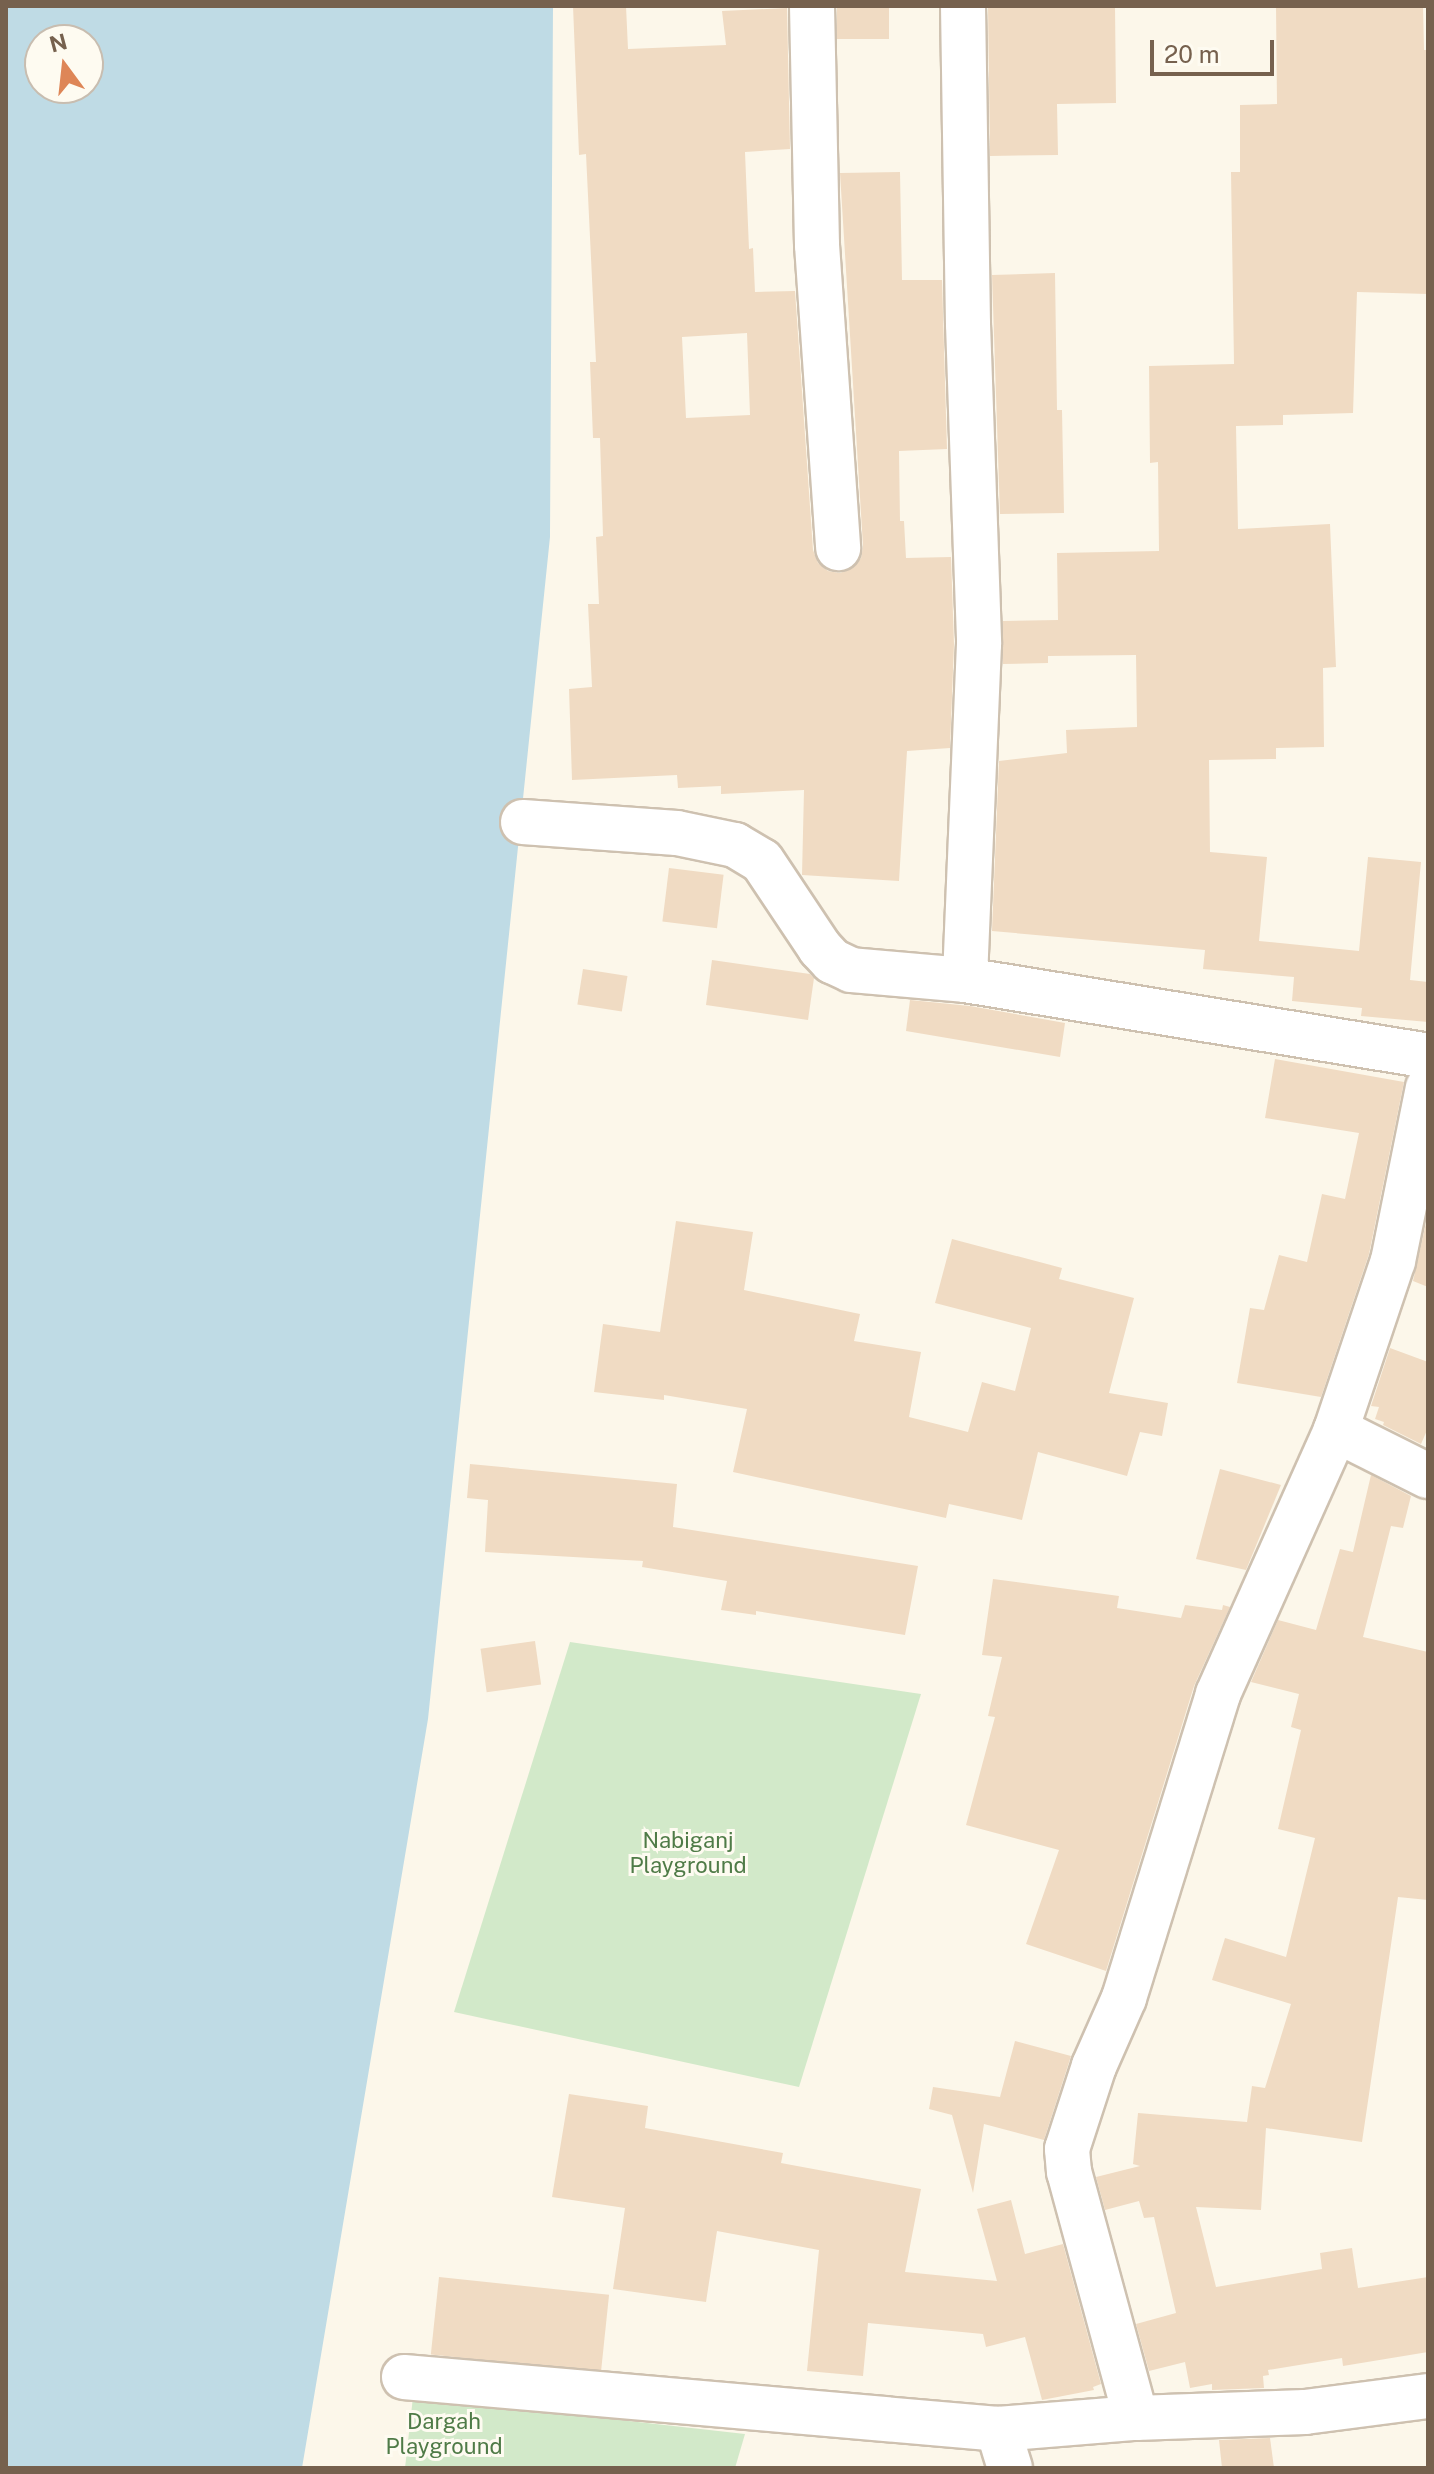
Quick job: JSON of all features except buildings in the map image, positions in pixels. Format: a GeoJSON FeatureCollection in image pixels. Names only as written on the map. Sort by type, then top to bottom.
{"type":"FeatureCollection","features":[{"type":"Feature","properties":{"kind":"street"},"geometry":{"type":"LineString","coordinates":[[812,6],[817,245],[838,548]]}},
{"type":"Feature","properties":{"kind":"street"},"geometry":{"type":"LineString","coordinates":[[963,6],[968,324],[979,644],[965,980]]}},
{"type":"Feature","properties":{"kind":"street"},"geometry":{"type":"LineString","coordinates":[[523,822],[677,833],[735,845],[762,861],[832,961],[851,970],[965,980],[1428,1056]]}},
{"type":"Feature","properties":{"kind":"street"},"geometry":{"type":"LineString","coordinates":[[1136,2418],[1077,2203],[1067,2149],[1094,2066],[1124,1998],[1218,1694],[1336,1430],[1393,1261],[1428,1088]]}},
{"type":"Feature","properties":{"kind":"street"},"geometry":{"type":"LineString","coordinates":[[1336,1430],[1428,1476]]}},
{"type":"Feature","properties":{"kind":"street"},"geometry":{"type":"LineString","coordinates":[[404,2377],[1004,2449],[1136,2418],[1305,2412],[1428,2396]]}},
{"type":"Feature","properties":{"kind":"green space","name":"Nabiganj Playground"},"geometry":{"type":"Polygon","coordinates":[[[570,1642],[921,1694],[799,2087],[454,2012],[570,1642]]]}},
{"type":"Feature","properties":{"kind":"green space","name":"Dargah Playground"},"geometry":{"type":"Polygon","coordinates":[[[413,2397],[745,2434],[735,2468],[405,2468],[413,2397]]]}},
{"type":"Feature","properties":{"kind":"water"},"geometry":{"type":"Polygon","coordinates":[[[6,6],[553,6],[550,537],[428,1719],[302,2468],[6,2468],[6,6]]]}}]}
